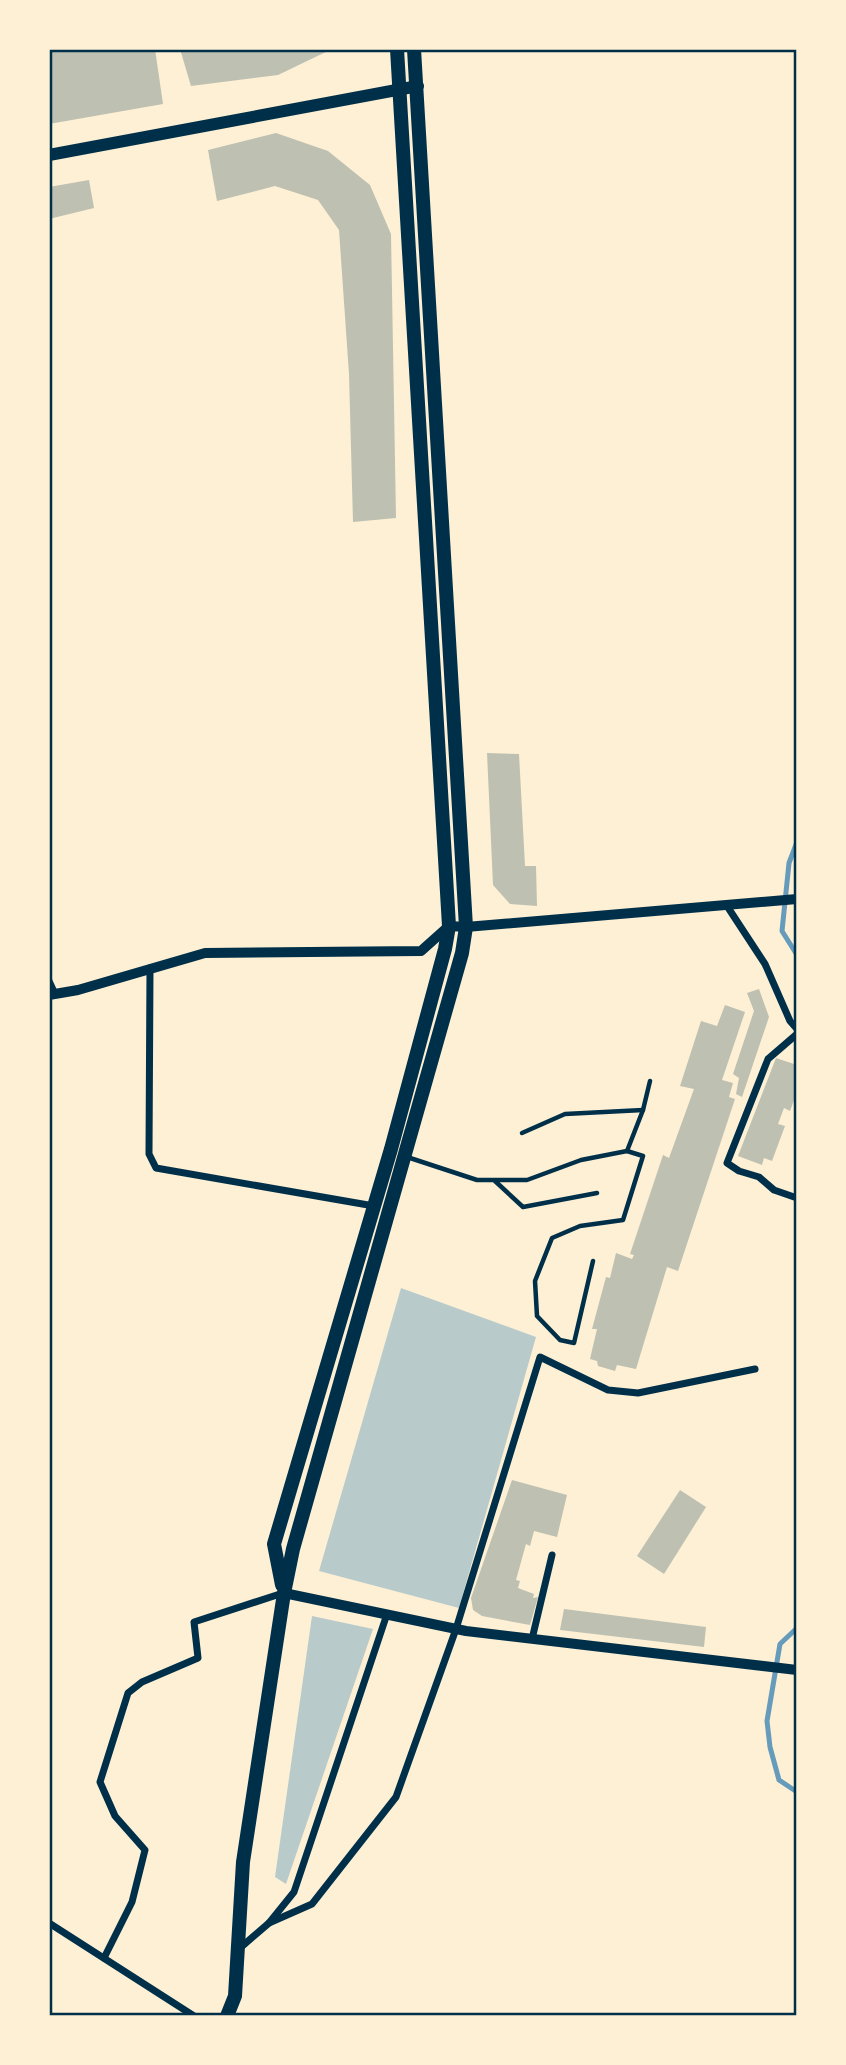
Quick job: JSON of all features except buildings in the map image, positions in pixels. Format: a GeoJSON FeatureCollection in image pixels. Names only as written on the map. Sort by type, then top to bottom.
{"type":"FeatureCollection","features":[{"type":"Feature","properties":{"kind":"main road"},"geometry":{"type":"LineString","coordinates":[[284,1593],[274,1544],[391,1149],[449,926],[397,49]]}},
{"type":"Feature","properties":{"kind":"main road"},"geometry":{"type":"LineString","coordinates":[[227,2016],[235,1996],[243,1862],[293,1549],[406,1156],[462,953],[466,927],[414,49]]}},
{"type":"Feature","properties":{"kind":"main road"},"geometry":{"type":"LineString","coordinates":[[49,155],[418,86]]}},
{"type":"Feature","properties":{"kind":"street"},"geometry":{"type":"LineString","coordinates":[[49,981],[52,994],[78,990],[205,953],[421,951],[449,926],[466,927],[797,899]]}},
{"type":"Feature","properties":{"kind":"street"},"geometry":{"type":"LineString","coordinates":[[727,906],[765,964],[797,1031],[768,1059],[727,1163],[739,1171],[759,1177],[774,1190],[797,1198]]}},
{"type":"Feature","properties":{"kind":"street"},"geometry":{"type":"LineString","coordinates":[[150,968],[149,1154],[156,1168],[374,1206]]}},
{"type":"Feature","properties":{"kind":"street"},"geometry":{"type":"LineString","coordinates":[[269,1923],[312,1904],[396,1797],[456,1629],[540,1357],[608,1390],[638,1393],[755,1370]]}},
{"type":"Feature","properties":{"kind":"street"},"geometry":{"type":"LineString","coordinates":[[532,1639],[552,1555]]}},
{"type":"Feature","properties":{"kind":"street"},"geometry":{"type":"LineString","coordinates":[[104,1958],[132,1902],[145,1850],[115,1816],[100,1782],[128,1693],[142,1682],[198,1658],[194,1622],[284,1593],[456,1629],[797,1670]]}},
{"type":"Feature","properties":{"kind":"street"},"geometry":{"type":"LineString","coordinates":[[239,1949],[269,1923],[294,1892],[387,1614]]}},
{"type":"Feature","properties":{"kind":"street"},"geometry":{"type":"LineString","coordinates":[[49,1923],[194,2016]]}},
{"type":"Feature","properties":{"kind":"lane"},"geometry":{"type":"LineString","coordinates":[[627,1151],[643,1110],[650,1081]]}},
{"type":"Feature","properties":{"kind":"lane"},"geometry":{"type":"LineString","coordinates":[[522,1133],[565,1114],[643,1110]]}},
{"type":"Feature","properties":{"kind":"lane"},"geometry":{"type":"LineString","coordinates":[[406,1156],[477,1180],[527,1180],[581,1160],[627,1151],[643,1156],[623,1220],[580,1226],[552,1238],[535,1281],[537,1316],[560,1340],[574,1343],[593,1261]]}},
{"type":"Feature","properties":{"kind":"lane"},"geometry":{"type":"LineString","coordinates":[[495,1180],[523,1206],[597,1194]]}},
{"type":"Feature","properties":{"kind":"shaded area"},"geometry":{"type":"Polygon","coordinates":[[[401,1288],[536,1337],[459,1608],[319,1571],[401,1288]]]}},
{"type":"Feature","properties":{"kind":"shaded area"},"geometry":{"type":"Polygon","coordinates":[[[312,1616],[373,1629],[286,1884],[275,1877],[312,1616]]]}},
{"type":"Feature","properties":{"kind":"waterway"},"geometry":{"type":"LineString","coordinates":[[797,842],[789,863],[782,931],[797,955]]}},
{"type":"Feature","properties":{"kind":"waterway"},"geometry":{"type":"LineString","coordinates":[[797,1628],[780,1644],[767,1721],[770,1747],[779,1780],[797,1792]]}}]}
